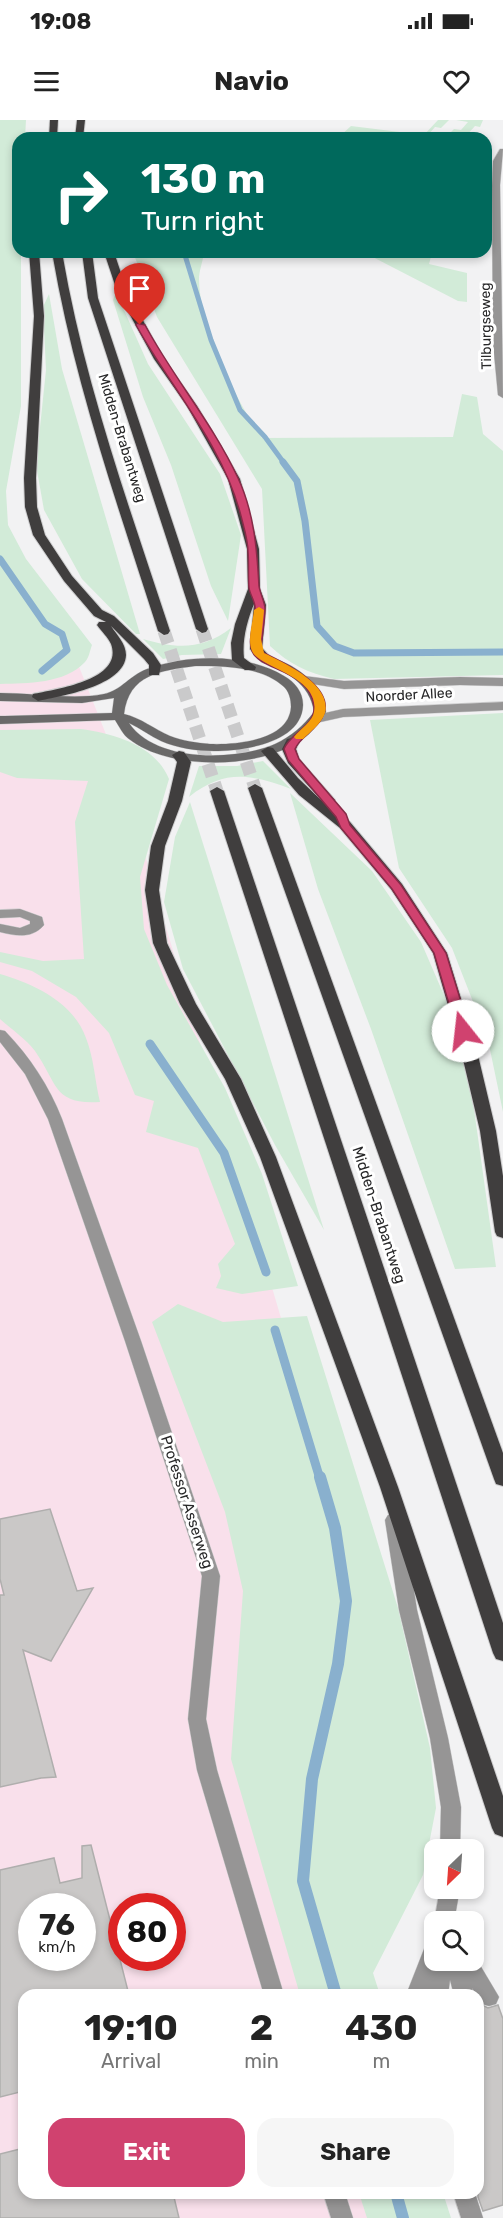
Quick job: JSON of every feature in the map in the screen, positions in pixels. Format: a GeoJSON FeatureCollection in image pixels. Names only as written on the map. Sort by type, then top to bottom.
{"type":"FeatureCollection","features":[{"type":"Feature","properties":{"kind":"highway"},"geometry":{"type":"LineString","coordinates":[[34,258],[39,316],[30,478],[31,507],[39,535],[68,578],[98,613],[110,619],[149,656],[155,665],[154,672]]}},
{"type":"Feature","properties":{"kind":"highway","name":"Midden-Brabantweg"},"geometry":{"type":"LineString","coordinates":[[58,258],[64,299],[86,383],[165,631]]}},
{"type":"Feature","properties":{"kind":"highway","name":"Midden-Brabantweg"},"geometry":{"type":"LineString","coordinates":[[88,258],[93,298],[202,629]]}},
{"type":"Feature","properties":{"kind":"highway"},"geometry":{"type":"LineString","coordinates":[[111,258],[122,291],[154,349],[192,406],[234,479],[246,515],[253,549],[254,589],[260,605],[256,649],[266,659]]}},
{"type":"Feature","properties":{"kind":"highway"},"geometry":{"type":"LineString","coordinates":[[250,667],[238,660],[236,650],[247,603],[254,589]]}},
{"type":"Feature","properties":{"kind":"highway"},"geometry":{"type":"LineString","coordinates":[[38,697],[94,683],[118,663],[119,645],[100,622],[98,613]]}},
{"type":"Feature","properties":{"kind":"highway"},"geometry":{"type":"LineString","coordinates":[[292,742],[289,749],[293,760],[342,816],[345,825],[397,887],[440,953],[469,1051],[488,1131],[503,1232]]}},
{"type":"Feature","properties":{"kind":"highway"},"geometry":{"type":"LineString","coordinates":[[268,751],[333,819],[345,825]]}},
{"type":"Feature","properties":{"kind":"highway"},"geometry":{"type":"LineString","coordinates":[[179,755],[184,762],[176,801],[158,846],[152,890],[160,943],[188,1004],[233,1079],[268,1157],[389,1487],[503,1828]]}},
{"type":"Feature","properties":{"kind":"highway","name":"Midden-Brabantweg"},"geometry":{"type":"LineString","coordinates":[[255,788],[503,1479]]}},
{"type":"Feature","properties":{"kind":"highway","name":"Midden-Brabantweg"},"geometry":{"type":"LineString","coordinates":[[217,790],[503,1653]]}},
{"type":"Feature","properties":{"kind":"main road"},"geometry":{"type":"LineString","coordinates":[[0,723],[104,725],[126,731],[153,747],[179,755],[231,759],[268,751],[292,742],[307,731],[316,719],[320,706],[314,691],[304,680],[294,672],[266,659]]}},
{"type":"Feature","properties":{"kind":"main road"},"geometry":{"type":"LineString","coordinates":[[0,697],[75,700],[109,698],[154,672],[180,664],[204,661],[250,667],[282,680],[292,688],[314,691]]}},
{"type":"Feature","properties":{"kind":"main road"},"geometry":{"type":"LineString","coordinates":[[0,723],[118,717],[138,722],[169,740],[194,746],[239,746],[272,736],[287,727],[293,720],[297,703],[292,688]]}},
{"type":"Feature","properties":{"kind":"main road"},"geometry":{"type":"LineString","coordinates":[[125,690],[118,699],[118,717],[126,731]]}},
{"type":"Feature","properties":{"kind":"main road"},"geometry":{"type":"LineString","coordinates":[[268,751],[272,736]]}},
{"type":"Feature","properties":{"kind":"street","name":"Tilburgseweg"},"geometry":{"type":"LineString","coordinates":[[503,151],[497,160],[496,185],[498,342],[503,395]]}},
{"type":"Feature","properties":{"kind":"street","name":"Noorder Allee"},"geometry":{"type":"LineString","coordinates":[[304,680],[344,685],[460,681],[503,682]]}},
{"type":"Feature","properties":{"kind":"street","name":"Noorder Allee"},"geometry":{"type":"LineString","coordinates":[[314,691],[345,693],[427,689],[461,687],[471,683]]}},
{"type":"Feature","properties":{"kind":"street","name":"Noorder Allee"},"geometry":{"type":"LineString","coordinates":[[316,719],[343,713],[503,706]]}},
{"type":"Feature","properties":{"kind":"street"},"geometry":{"type":"LineString","coordinates":[[0,914],[17,912],[29,915],[36,920],[37,925],[32,930],[19,933],[0,928]]}},
{"type":"Feature","properties":{"kind":"street","name":"Professor Asserweg"},"geometry":{"type":"LineString","coordinates":[[0,1034],[28,1067],[51,1108],[134,1341],[211,1576],[197,1719],[207,1770],[272,1989]]}},
{"type":"Feature","properties":{"kind":"street"},"geometry":{"type":"LineString","coordinates":[[389,1487],[408,1610],[440,1738],[451,1808],[450,1839]]}},
{"type":"Feature","properties":{"kind":"street"},"geometry":{"type":"LineString","coordinates":[[418,1989],[425,1971]]}},
{"type":"Feature","properties":{"kind":"street"},"geometry":{"type":"LineString","coordinates":[[439,1989],[440,1971]]}},
{"type":"Feature","properties":{"kind":"street"},"geometry":{"type":"LineString","coordinates":[[457,1971],[462,1989]]}},
{"type":"Feature","properties":{"kind":"street"},"geometry":{"type":"LineString","coordinates":[[473,1971],[489,1997]]}},
{"type":"Feature","properties":{"kind":"street"},"geometry":{"type":"LineString","coordinates":[[336,2199],[342,2218]]}},
{"type":"Feature","properties":{"kind":"street"},"geometry":{"type":"LineString","coordinates":[[466,2199],[472,2218]]}},
{"type":"Feature","properties":{"kind":"shaded area"},"geometry":{"type":"Polygon","coordinates":[[[70,644],[119,767],[363,1597],[354,1989],[18,1989],[18,2199],[404,2199],[409,2218],[0,2218],[0,674],[70,644]]]}},
{"type":"Feature","properties":{"kind":"green space"},"geometry":{"type":"Polygon","coordinates":[[[0,120],[26,120],[25,132],[12,132],[12,258],[21,258],[21,406],[6,491],[8,525],[26,559],[92,645],[85,662],[67,675],[45,681],[0,684],[0,120]]]}},
{"type":"Feature","properties":{"kind":"green space"},"geometry":{"type":"Polygon","coordinates":[[[438,120],[449,120],[441,128],[435,127],[431,132],[427,132],[438,120]]]}},
{"type":"Feature","properties":{"kind":"green space"},"geometry":{"type":"Polygon","coordinates":[[[456,120],[483,120],[480,127],[475,126],[470,132],[451,132],[454,129],[461,130],[468,122],[456,120]]]}},
{"type":"Feature","properties":{"kind":"green space"},"geometry":{"type":"Polygon","coordinates":[[[351,126],[400,132],[344,132],[351,126]]]}},
{"type":"Feature","properties":{"kind":"green space"},"geometry":{"type":"Polygon","coordinates":[[[135,258],[203,258],[199,279],[201,298],[212,340],[241,404],[262,438],[453,437],[462,394],[477,397],[483,434],[503,451],[503,675],[334,679],[299,667],[270,646],[262,489],[157,317],[135,258]]]}},
{"type":"Feature","properties":{"kind":"green space"},"geometry":{"type":"Polygon","coordinates":[[[375,258],[431,258],[429,264],[467,273],[467,302],[458,301],[375,258]]]}},
{"type":"Feature","properties":{"kind":"green space"},"geometry":{"type":"Polygon","coordinates":[[[116,292],[148,364],[220,474],[241,535],[228,621],[211,586],[171,465],[143,397],[113,300],[116,292]]]}},
{"type":"Feature","properties":{"kind":"green space"},"geometry":{"type":"Polygon","coordinates":[[[49,294],[62,369],[140,634],[136,634],[82,579],[44,510],[36,465],[46,370],[43,307],[49,294]]]}},
{"type":"Feature","properties":{"kind":"green space"},"geometry":{"type":"Polygon","coordinates":[[[231,628],[221,654],[182,655],[163,659],[143,639],[167,645],[189,646],[210,640],[231,628]]]}},
{"type":"Feature","properties":{"kind":"green space"},"geometry":{"type":"Polygon","coordinates":[[[503,713],[503,1112],[488,1040],[452,948],[399,868],[370,720],[503,713]]]}},
{"type":"Feature","properties":{"kind":"green space"},"geometry":{"type":"Polygon","coordinates":[[[81,729],[107,734],[132,743],[154,758],[163,767],[169,779],[140,877],[144,929],[167,985],[225,1088],[262,1174],[298,1286],[242,1294],[216,1288],[221,1276],[218,1264],[235,1244],[198,1148],[146,1132],[154,1101],[135,1095],[109,1033],[76,997],[32,971],[0,962],[0,952],[43,961],[84,959],[75,822],[88,781],[17,778],[0,772],[0,730],[81,729]]]}},
{"type":"Feature","properties":{"kind":"green space"},"geometry":{"type":"Polygon","coordinates":[[[263,761],[291,789],[263,780],[238,777],[214,782],[189,797],[199,766],[237,766],[263,761]]]}},
{"type":"Feature","properties":{"kind":"green space"},"geometry":{"type":"Polygon","coordinates":[[[290,793],[372,871],[421,942],[453,1016],[474,1109],[496,1267],[455,1269],[371,1029],[318,889],[290,793]]]}},
{"type":"Feature","properties":{"kind":"green space"},"geometry":{"type":"Polygon","coordinates":[[[190,802],[324,1230],[275,1145],[183,969],[164,902],[175,837],[190,802]]]}},
{"type":"Feature","properties":{"kind":"green space"},"geometry":{"type":"Polygon","coordinates":[[[0,974],[39,989],[72,1014],[80,1025],[89,1046],[100,1102],[73,1100],[65,1096],[58,1090],[35,1051],[0,1019],[0,974]]]}},
{"type":"Feature","properties":{"kind":"green space"},"geometry":{"type":"Polygon","coordinates":[[[178,1304],[223,1322],[307,1316],[398,1608],[430,1748],[436,1808],[430,1839],[424,1839],[423,1875],[373,1973],[378,1989],[298,1989],[231,1759],[243,1591],[225,1512],[152,1322],[178,1304]]]}},
{"type":"Feature","properties":{"kind":"green space"},"geometry":{"type":"Polygon","coordinates":[[[361,2199],[445,2199],[451,2218],[367,2218],[361,2199]]]}},
{"type":"Feature","properties":{"kind":"building"},"geometry":{"type":"Polygon","coordinates":[[[50,1509],[77,1591],[93,1588],[51,1661],[23,1650],[56,1777],[0,1787],[0,1595],[4,1595],[0,1579],[0,1519],[50,1509]]]}},
{"type":"Feature","properties":{"kind":"building"},"geometry":{"type":"Polygon","coordinates":[[[91,1845],[108,1912],[108,1971],[123,1971],[127,1989],[18,1989],[18,2092],[0,2097],[0,1870],[54,1858],[60,1883],[82,1878],[82,1846],[91,1845]]]}},
{"type":"Feature","properties":{"kind":"building"},"geometry":{"type":"Polygon","coordinates":[[[498,2005],[503,2019],[503,2205],[483,2211],[479,2199],[484,2199],[484,2006],[488,2008],[498,2005]]]}},
{"type":"Feature","properties":{"kind":"building"},"geometry":{"type":"Polygon","coordinates":[[[18,2150],[18,2199],[174,2199],[179,2218],[0,2218],[0,2154],[18,2150]]]}},
{"type":"Feature","properties":{"kind":"waterway"},"geometry":{"type":"LineString","coordinates":[[186,258],[211,340],[240,410],[265,437],[284,463]]}},
{"type":"Feature","properties":{"kind":"waterway"},"geometry":{"type":"LineString","coordinates":[[283,462],[297,481],[305,521],[317,626],[335,646],[354,653],[503,652]]}},
{"type":"Feature","properties":{"kind":"waterway"},"geometry":{"type":"LineString","coordinates":[[0,559],[45,624],[62,634],[67,650],[42,671]]}},
{"type":"Feature","properties":{"kind":"waterway"},"geometry":{"type":"LineString","coordinates":[[150,1044],[224,1153],[266,1272]]}},
{"type":"Feature","properties":{"kind":"waterway"},"geometry":{"type":"LineString","coordinates":[[275,1330],[320,1479]]}},
{"type":"Feature","properties":{"kind":"waterway"},"geometry":{"type":"LineString","coordinates":[[320,1477],[335,1528],[346,1601],[338,1664],[312,1779],[303,1881],[334,1989]]}},
{"type":"Feature","properties":{"kind":"waterway"},"geometry":{"type":"LineString","coordinates":[[398,2199],[403,2218]]}},
{"type":"Feature","properties":{"kind":"tunnel"},"geometry":{"type":"LineString","coordinates":[[202,629],[255,788]]}},
{"type":"Feature","properties":{"kind":"tunnel"},"geometry":{"type":"LineString","coordinates":[[164,631],[217,791]]}},
{"type":"Feature","properties":{"kind":"slow traffic"},"geometry":{"type":"LineString","coordinates":[[259,610],[256,649],[266,659],[286,667],[304,680],[314,691],[320,706],[316,719],[299,737]]}},
{"type":"Feature","properties":{"kind":"route"},"geometry":{"type":"LineString","coordinates":[[140,325],[159,359],[192,406],[234,479],[246,515],[253,549],[254,589],[260,605],[256,649],[266,659],[286,667],[304,680],[314,691],[318,700],[320,712],[316,719],[307,731],[292,742],[289,749],[293,760],[342,816],[345,825],[397,887],[440,953],[463,1031]]}}]}
